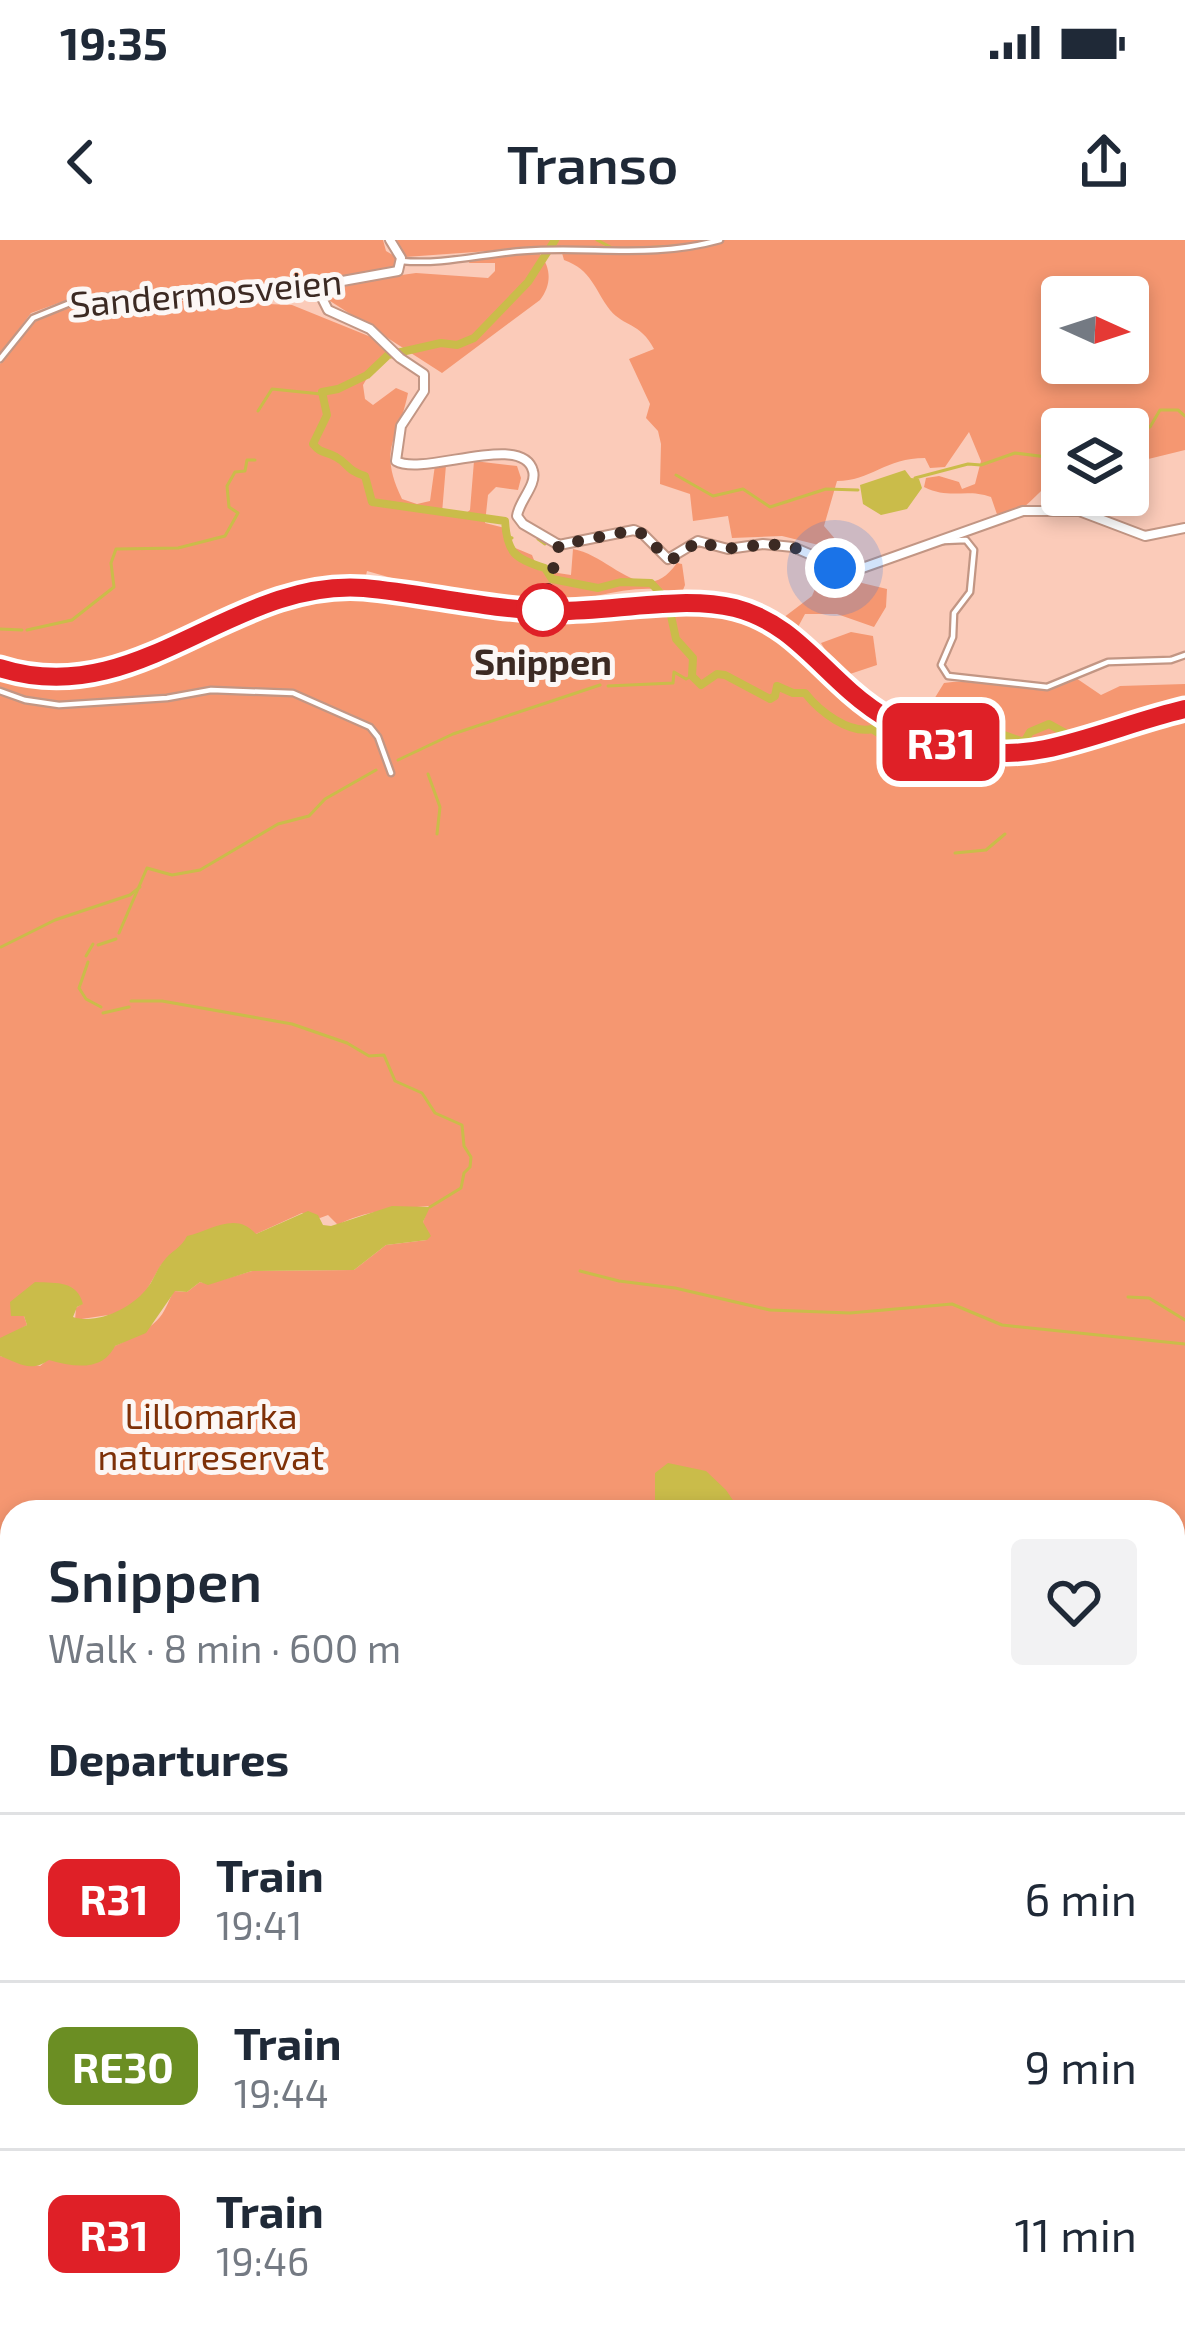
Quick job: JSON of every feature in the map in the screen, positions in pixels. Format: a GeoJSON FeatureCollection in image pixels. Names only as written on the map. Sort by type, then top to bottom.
{"type":"FeatureCollection","features":[{"type":"Feature","properties":{"kind":"street","name":"Sandermosveien"},"geometry":{"type":"LineString","coordinates":[[0,359],[35,316],[75,301],[119,295],[222,297],[322,288],[396,272],[401,261],[390,240]]}},
{"type":"Feature","properties":{"kind":"street"},"geometry":{"type":"LineString","coordinates":[[401,261],[547,251],[658,253],[721,240]]}},
{"type":"Feature","properties":{"kind":"street"},"geometry":{"type":"LineString","coordinates":[[322,288],[326,308],[370,329],[420,370],[425,384],[402,420],[396,461],[411,466],[501,454],[521,458],[531,466],[534,478],[517,516],[559,545],[634,530],[668,559],[698,541],[724,549],[774,544],[802,550],[850,572],[1017,513],[1085,512],[1141,535],[1185,528]]}},
{"type":"Feature","properties":{"kind":"street"},"geometry":{"type":"LineString","coordinates":[[938,540],[966,540],[974,550],[970,592],[954,614],[953,634],[942,662],[948,676],[1041,688],[1108,662],[1171,660],[1185,655]]}},
{"type":"Feature","properties":{"kind":"street"},"geometry":{"type":"LineString","coordinates":[[0,691],[59,704],[162,699],[211,690],[293,693],[370,727],[379,737],[391,773]]}},
{"type":"Feature","properties":{"kind":"green space"},"geometry":{"type":"Polygon","coordinates":[[[0,240],[383,240],[386,251],[398,258],[393,271],[246,293],[116,292],[67,300],[31,313],[0,355],[0,240]]]}},
{"type":"Feature","properties":{"kind":"green space"},"geometry":{"type":"Polygon","coordinates":[[[397,240],[1185,240],[1185,450],[1149,459],[1149,408],[1041,408],[1041,491],[1000,523],[991,497],[924,487],[926,478],[939,476],[959,482],[962,489],[975,484],[981,461],[969,432],[945,467],[930,468],[925,458],[911,459],[837,481],[824,526],[836,540],[831,548],[782,536],[732,538],[728,516],[693,521],[690,494],[660,484],[658,431],[646,418],[650,404],[629,359],[654,349],[643,334],[610,310],[587,275],[564,260],[560,246],[405,257],[397,240]]]}},
{"type":"Feature","properties":{"kind":"green space"},"geometry":{"type":"Polygon","coordinates":[[[540,254],[544,260],[549,277],[544,295],[442,373],[327,299],[337,284],[416,273],[488,278],[495,263],[470,260],[540,254]]]}},
{"type":"Feature","properties":{"kind":"green space"},"geometry":{"type":"Polygon","coordinates":[[[100,300],[292,305],[376,339],[390,351],[363,385],[365,399],[373,405],[396,388],[408,393],[391,455],[402,499],[417,504],[430,501],[435,465],[446,465],[442,513],[465,514],[470,510],[474,461],[517,466],[518,490],[496,487],[488,495],[485,523],[505,528],[508,545],[532,555],[538,570],[571,575],[573,549],[640,581],[665,576],[677,563],[682,564],[685,585],[681,595],[649,589],[546,602],[427,588],[367,571],[365,580],[326,578],[301,583],[116,659],[39,667],[0,660],[0,364],[47,314],[100,300]]]}},
{"type":"Feature","properties":{"kind":"green space"},"geometry":{"type":"Polygon","coordinates":[[[843,572],[887,589],[886,607],[874,627],[837,614],[805,614],[798,627],[783,618],[812,596],[817,584],[843,572]]]}},
{"type":"Feature","properties":{"kind":"green space","name":"Lillomarka naturreservat"},"geometry":{"type":"Polygon","coordinates":[[[362,592],[528,615],[677,613],[751,624],[796,648],[878,719],[920,742],[967,756],[1014,760],[1046,756],[1185,715],[1185,1500],[730,1500],[705,1477],[671,1471],[655,1473],[655,1500],[0,1500],[0,1356],[40,1366],[49,1359],[74,1359],[139,1334],[162,1314],[174,1291],[187,1292],[200,1282],[208,1284],[252,1271],[354,1270],[386,1245],[427,1240],[423,1222],[429,1206],[370,1213],[338,1225],[328,1215],[320,1218],[302,1213],[256,1234],[182,1250],[161,1265],[142,1298],[115,1314],[75,1320],[76,1308],[83,1303],[12,1316],[24,1316],[27,1325],[0,1341],[0,674],[55,684],[110,678],[296,598],[362,592]]]}},
{"type":"Feature","properties":{"kind":"green space"},"geometry":{"type":"Polygon","coordinates":[[[851,632],[873,636],[877,665],[841,677],[821,643],[851,632]]]}},
{"type":"Feature","properties":{"kind":"green space"},"geometry":{"type":"Polygon","coordinates":[[[1073,676],[1101,695],[1120,686],[1185,684],[1185,699],[1046,741],[1022,742],[1021,748],[972,747],[915,730],[944,683],[1027,688],[1073,676]]]}},
{"type":"Feature","properties":{"kind":"shaded area"},"geometry":{"type":"Polygon","coordinates":[[[905,470],[919,479],[922,488],[907,509],[881,515],[863,504],[860,485],[905,470]]]}},
{"type":"Feature","properties":{"kind":"shaded area"},"geometry":{"type":"Polygon","coordinates":[[[392,1206],[430,1207],[423,1222],[431,1236],[386,1245],[354,1270],[252,1271],[208,1285],[200,1282],[187,1292],[175,1291],[146,1333],[115,1346],[95,1364],[49,1360],[30,1366],[0,1356],[0,1338],[27,1325],[24,1316],[11,1316],[10,1302],[35,1282],[76,1291],[83,1304],[73,1317],[103,1317],[141,1295],[187,1236],[232,1223],[256,1234],[308,1211],[331,1226],[392,1206]]]}},
{"type":"Feature","properties":{"kind":"shaded area"},"geometry":{"type":"Polygon","coordinates":[[[668,1463],[706,1471],[733,1500],[655,1500],[655,1473],[668,1463]]]}},
{"type":"Feature","properties":{"kind":"waterway"},"geometry":{"type":"LineString","coordinates":[[555,240],[528,282],[474,338],[388,355],[367,375],[322,392],[327,415],[313,444],[365,476],[372,502],[505,521],[514,553],[545,568],[552,579],[598,588],[621,582],[651,583],[664,597]]}},
{"type":"Feature","properties":{"kind":"waterway"},"geometry":{"type":"LineString","coordinates":[[597,240],[616,250]]}},
{"type":"Feature","properties":{"kind":"waterway"},"geometry":{"type":"LineString","coordinates":[[626,249],[676,246]]}},
{"type":"Feature","properties":{"kind":"waterway"},"geometry":{"type":"LineString","coordinates":[[258,411],[272,389],[321,394]]}},
{"type":"Feature","properties":{"kind":"waterway"},"geometry":{"type":"LineString","coordinates":[[1149,427],[1160,410],[1178,410],[1185,416]]}},
{"type":"Feature","properties":{"kind":"waterway"},"geometry":{"type":"LineString","coordinates":[[915,478],[1015,453],[1041,456]]}},
{"type":"Feature","properties":{"kind":"waterway"},"geometry":{"type":"LineString","coordinates":[[27,630],[72,620],[114,587],[111,563],[116,549],[178,548],[225,536],[238,513],[229,507],[227,486],[235,472],[245,471],[247,460],[255,460]]}},
{"type":"Feature","properties":{"kind":"waterway"},"geometry":{"type":"LineString","coordinates":[[676,475],[713,496],[743,489],[770,507],[826,489],[858,490]]}},
{"type":"Feature","properties":{"kind":"waterway"},"geometry":{"type":"LineString","coordinates":[[506,536],[512,538]]}},
{"type":"Feature","properties":{"kind":"waterway"},"geometry":{"type":"LineString","coordinates":[[538,539],[545,544]]}},
{"type":"Feature","properties":{"kind":"waterway"},"geometry":{"type":"LineString","coordinates":[[670,611],[676,639],[693,658],[692,676],[701,685],[717,674],[725,675],[770,699],[777,686],[805,693],[836,720],[872,729],[901,747],[918,744],[920,737]]}},
{"type":"Feature","properties":{"kind":"waterway"},"geometry":{"type":"LineString","coordinates":[[0,629],[22,630]]}},
{"type":"Feature","properties":{"kind":"waterway"},"geometry":{"type":"LineString","coordinates":[[608,686],[673,683],[674,672],[686,679],[692,676]]}},
{"type":"Feature","properties":{"kind":"waterway"},"geometry":{"type":"LineString","coordinates":[[398,760],[453,734],[600,685]]}},
{"type":"Feature","properties":{"kind":"waterway"},"geometry":{"type":"LineString","coordinates":[[920,732],[941,711],[958,715],[971,740],[977,740],[984,724],[991,733]]}},
{"type":"Feature","properties":{"kind":"waterway"},"geometry":{"type":"LineString","coordinates":[[1089,740],[1160,725],[1185,712]]}},
{"type":"Feature","properties":{"kind":"waterway"},"geometry":{"type":"LineString","coordinates":[[988,731],[987,743],[1004,735],[1024,742],[1030,732],[1049,724],[1067,734],[1084,735]]}},
{"type":"Feature","properties":{"kind":"waterway"},"geometry":{"type":"LineString","coordinates":[[119,933],[147,868],[172,875],[200,870],[278,824],[309,816],[325,799],[376,770]]}},
{"type":"Feature","properties":{"kind":"waterway"},"geometry":{"type":"LineString","coordinates":[[428,774],[440,807],[437,834]]}},
{"type":"Feature","properties":{"kind":"waterway"},"geometry":{"type":"LineString","coordinates":[[955,853],[986,850],[1005,834]]}},
{"type":"Feature","properties":{"kind":"waterway"},"geometry":{"type":"LineString","coordinates":[[1,947],[140,887]]}},
{"type":"Feature","properties":{"kind":"waterway"},"geometry":{"type":"LineString","coordinates":[[98,945],[116,939]]}},
{"type":"Feature","properties":{"kind":"waterway"},"geometry":{"type":"LineString","coordinates":[[86,956],[93,944]]}},
{"type":"Feature","properties":{"kind":"waterway"},"geometry":{"type":"LineString","coordinates":[[88,962],[79,988],[86,999],[101,1007]]}},
{"type":"Feature","properties":{"kind":"waterway"},"geometry":{"type":"LineString","coordinates":[[131,1001],[162,1001],[292,1024],[369,1056],[384,1055],[395,1081],[422,1093],[435,1113],[462,1125],[470,1167],[461,1188],[430,1207]]}},
{"type":"Feature","properties":{"kind":"waterway"},"geometry":{"type":"LineString","coordinates":[[103,1013],[129,1007]]}},
{"type":"Feature","properties":{"kind":"waterway"},"geometry":{"type":"LineString","coordinates":[[580,1271],[770,1310],[850,1313],[952,1304],[1002,1325],[1185,1344]]}},
{"type":"Feature","properties":{"kind":"waterway"},"geometry":{"type":"LineString","coordinates":[[1128,1297],[1149,1298],[1185,1320]]}},
{"type":"Feature","properties":{"kind":"railway"},"geometry":{"type":"LineString","coordinates":[[0,668],[50,676],[96,672],[141,659],[270,602],[316,590],[364,588],[554,611],[668,603],[735,608],[784,632],[894,724],[935,742],[975,751],[1055,744],[1185,709]]}},
{"type":"Feature","properties":{"kind":"train","name":"R31"},"geometry":{"type":"LineString","coordinates":[[0,668],[54,678],[101,674],[284,598],[357,588],[532,610],[689,604],[735,608],[792,635],[883,716],[932,739],[981,751],[1048,748],[1185,709]]}},
{"type":"Feature","properties":{"kind":"place","name":"Snippen"},"geometry":{"type":"Point","coordinates":[543,610]}},
{"type":"Feature","properties":{"kind":"route"},"geometry":{"type":"LineString","coordinates":[[543,610],[559,545],[631,530],[643,534],[668,559],[698,541],[724,549],[774,544],[807,552],[835,568]]}}]}
